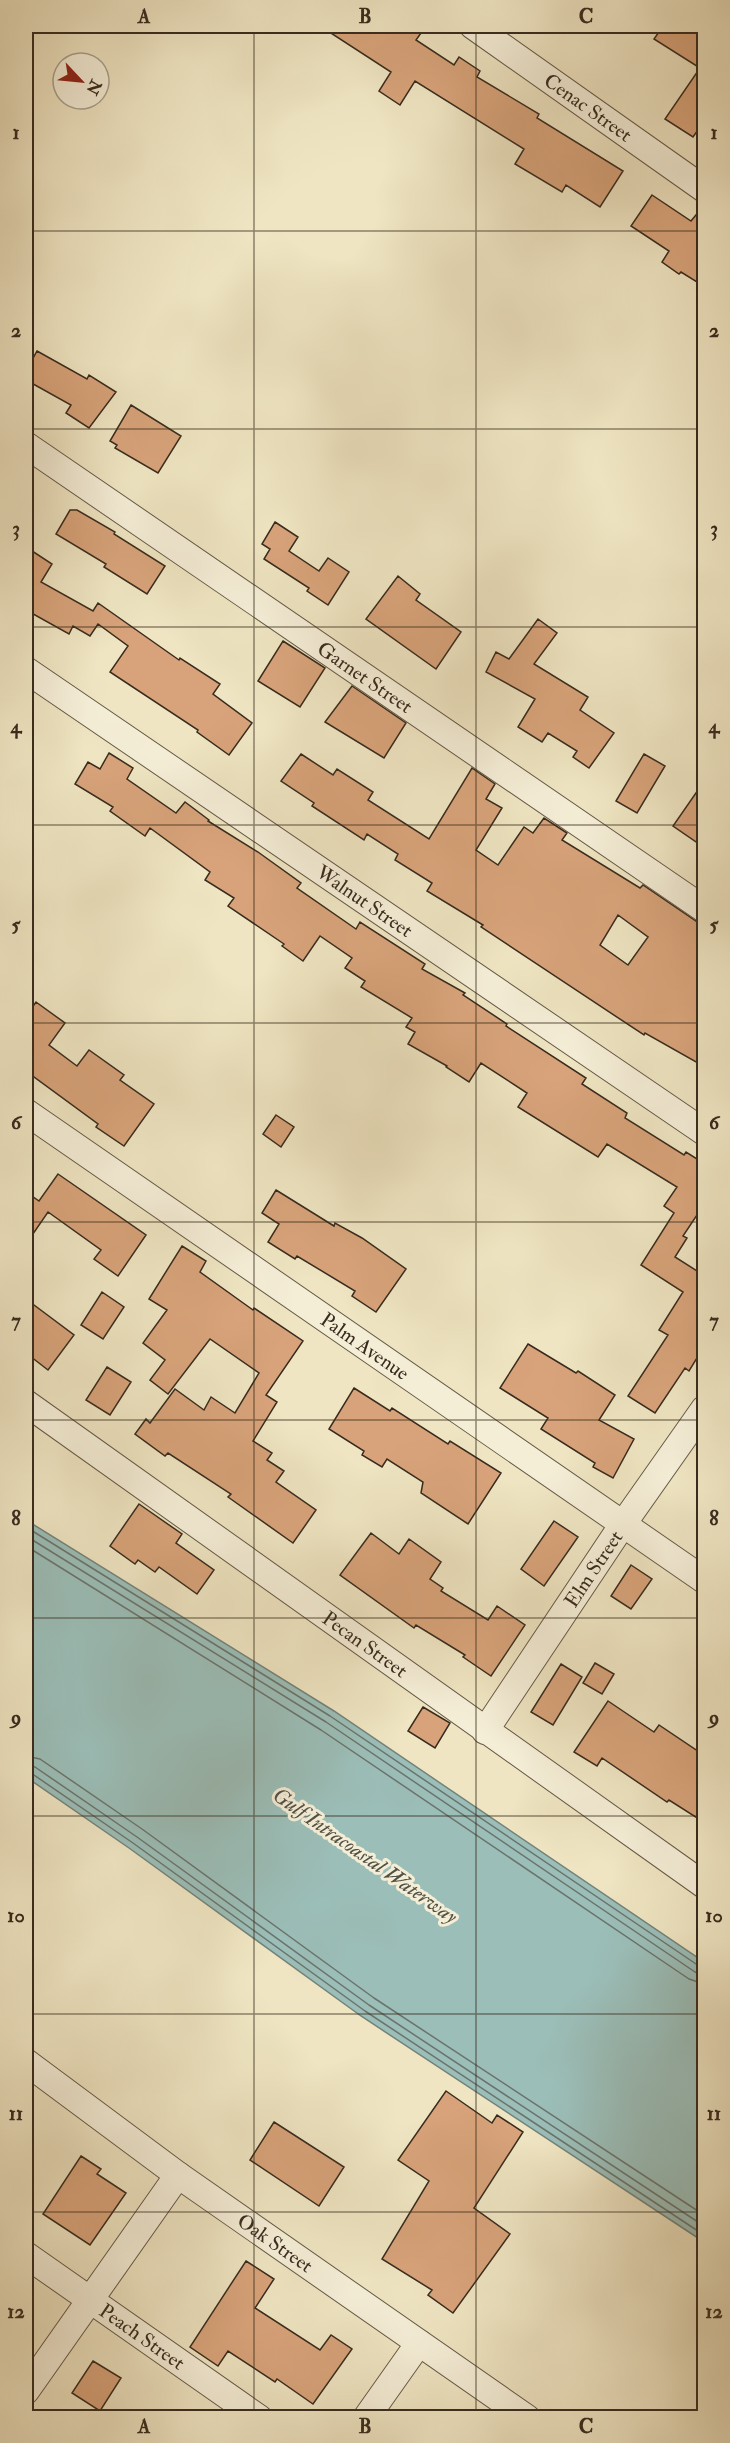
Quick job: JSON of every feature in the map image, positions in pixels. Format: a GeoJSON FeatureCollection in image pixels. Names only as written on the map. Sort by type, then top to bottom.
{"type":"FeatureCollection","features":[{"type":"Feature","properties":{"kind":"street","name":"Cenac Street"},"geometry":{"type":"LineString","coordinates":[[473,26],[705,189]]}},
{"type":"Feature","properties":{"kind":"street","name":"Garnet Street"},"geometry":{"type":"LineString","coordinates":[[26,445],[705,909]]}},
{"type":"Feature","properties":{"kind":"street","name":"Walnut Street"},"geometry":{"type":"LineString","coordinates":[[26,670],[705,1132]]}},
{"type":"Feature","properties":{"kind":"street","name":"Palm Avenue"},"geometry":{"type":"LineString","coordinates":[[26,1112],[705,1580]]}},
{"type":"Feature","properties":{"kind":"street","name":"Pecan Street"},"geometry":{"type":"LineString","coordinates":[[26,1403],[705,1885]]}},
{"type":"Feature","properties":{"kind":"street","name":"Elm Street"},"geometry":{"type":"LineString","coordinates":[[485,1731],[623,1524],[705,1409]]}},
{"type":"Feature","properties":{"kind":"street","name":"Oak Street"},"geometry":{"type":"LineString","coordinates":[[26,2062],[178,2175],[527,2418]]}},
{"type":"Feature","properties":{"kind":"street"},"geometry":{"type":"LineString","coordinates":[[26,2391],[178,2175]]}},
{"type":"Feature","properties":{"kind":"street","name":"Peach Street"},"geometry":{"type":"LineString","coordinates":[[26,2255],[259,2418]]}},
{"type":"Feature","properties":{"kind":"street"},"geometry":{"type":"LineString","coordinates":[[366,2418],[419,2343]]}},
{"type":"Feature","properties":{"kind":"water","name":"Gulf Intracoastal Waterway"},"geometry":{"type":"Polygon","coordinates":[[[26,1520],[334,1711],[704,1962],[704,2242],[361,2016],[129,1848],[26,1777],[26,1520]]]}},
{"type":"Feature","properties":{"kind":"building"},"geometry":{"type":"Polygon","coordinates":[[[320,26],[426,26],[416,40],[454,65],[459,57],[480,71],[477,77],[539,114],[537,118],[623,171],[600,207],[566,185],[562,192],[515,164],[524,149],[415,81],[400,105],[379,91],[391,72],[320,26]]]}},
{"type":"Feature","properties":{"kind":"building"},"geometry":{"type":"Polygon","coordinates":[[[663,26],[705,26],[705,120],[693,137],[665,119],[700,68],[654,39],[663,26]]]}},
{"type":"Feature","properties":{"kind":"building"},"geometry":{"type":"Polygon","coordinates":[[[652,195],[691,221],[705,204],[705,287],[681,272],[679,274],[662,262],[669,251],[631,226],[652,195]]]}},
{"type":"Feature","properties":{"kind":"building"},"geometry":{"type":"Polygon","coordinates":[[[37,351],[87,379],[89,375],[116,392],[89,428],[66,413],[71,405],[26,380],[26,371],[37,351]]]}},
{"type":"Feature","properties":{"kind":"building"},"geometry":{"type":"Polygon","coordinates":[[[131,405],[181,436],[158,473],[115,448],[117,445],[110,441],[131,405]]]}},
{"type":"Feature","properties":{"kind":"building"},"geometry":{"type":"Polygon","coordinates":[[[70,510],[77,510],[115,532],[114,534],[165,566],[147,594],[104,567],[106,564],[56,534],[70,510]]]}},
{"type":"Feature","properties":{"kind":"building"},"geometry":{"type":"Polygon","coordinates":[[[275,522],[298,537],[289,551],[319,571],[328,558],[349,572],[328,605],[307,591],[309,588],[264,559],[270,549],[262,544],[275,522]]]}},
{"type":"Feature","properties":{"kind":"building"},"geometry":{"type":"Polygon","coordinates":[[[26,547],[52,564],[41,582],[93,611],[98,603],[179,660],[180,658],[220,684],[213,694],[252,723],[229,755],[197,732],[198,730],[110,672],[128,646],[98,624],[90,636],[73,626],[69,634],[26,610],[26,547]]]}},
{"type":"Feature","properties":{"kind":"building"},"geometry":{"type":"Polygon","coordinates":[[[398,576],[420,594],[416,600],[461,632],[436,669],[366,619],[398,576]]]}},
{"type":"Feature","properties":{"kind":"building"},"geometry":{"type":"Polygon","coordinates":[[[538,619],[557,633],[534,664],[588,697],[580,710],[614,733],[589,768],[573,757],[577,751],[548,733],[542,742],[518,727],[535,699],[486,672],[496,652],[509,659],[538,619]]]}},
{"type":"Feature","properties":{"kind":"building"},"geometry":{"type":"Polygon","coordinates":[[[283,641],[325,668],[300,707],[258,681],[283,641]]]}},
{"type":"Feature","properties":{"kind":"building"},"geometry":{"type":"Polygon","coordinates":[[[352,686],[406,723],[384,758],[325,722],[352,686]]]}},
{"type":"Feature","properties":{"kind":"building"},"geometry":{"type":"Polygon","coordinates":[[[109,753],[133,768],[127,779],[176,813],[185,802],[208,821],[258,852],[301,883],[297,888],[356,929],[360,922],[425,964],[422,969],[465,993],[463,995],[507,1024],[506,1026],[586,1078],[582,1084],[627,1113],[625,1118],[684,1155],[686,1152],[705,1164],[705,1203],[683,1236],[687,1238],[675,1257],[705,1276],[705,1345],[689,1371],[685,1368],[655,1413],[628,1396],[668,1335],[659,1330],[683,1292],[641,1265],[674,1213],[664,1206],[677,1187],[607,1144],[598,1157],[518,1107],[527,1093],[481,1063],[469,1082],[447,1066],[408,1044],[415,1032],[406,1027],[412,1018],[361,987],[365,981],[345,968],[352,958],[320,936],[303,961],[282,946],[284,944],[228,906],[234,898],[205,880],[210,872],[150,828],[145,836],[110,811],[113,807],[75,784],[88,762],[100,769],[109,753]]]}},
{"type":"Feature","properties":{"kind":"building"},"geometry":{"type":"Polygon","coordinates":[[[301,754],[333,775],[337,769],[373,792],[368,800],[429,839],[472,768],[495,784],[486,799],[502,808],[476,850],[498,865],[524,827],[533,833],[544,818],[567,833],[562,840],[640,888],[643,885],[696,921],[705,924],[705,1067],[645,1033],[644,1035],[481,927],[483,925],[427,891],[432,883],[395,860],[398,854],[367,834],[364,840],[312,806],[314,803],[281,781],[301,754]],[[618,915],[600,945],[628,965],[648,937],[618,915]]]}},
{"type":"Feature","properties":{"kind":"building"},"geometry":{"type":"Polygon","coordinates":[[[644,754],[665,766],[637,813],[616,801],[644,754]]]}},
{"type":"Feature","properties":{"kind":"building"},"geometry":{"type":"Polygon","coordinates":[[[705,780],[705,848],[673,826],[705,780]]]}},
{"type":"Feature","properties":{"kind":"building"},"geometry":{"type":"Polygon","coordinates":[[[36,1002],[65,1023],[49,1045],[77,1066],[89,1050],[124,1075],[120,1080],[154,1104],[124,1146],[96,1127],[98,1124],[26,1071],[26,1016],[36,1002]]]}},
{"type":"Feature","properties":{"kind":"building"},"geometry":{"type":"Polygon","coordinates":[[[276,1115],[294,1127],[281,1147],[263,1134],[276,1115]]]}},
{"type":"Feature","properties":{"kind":"building"},"geometry":{"type":"Polygon","coordinates":[[[58,1174],[146,1235],[118,1276],[94,1259],[101,1250],[48,1212],[26,1244],[26,1192],[39,1201],[58,1174]]]}},
{"type":"Feature","properties":{"kind":"building"},"geometry":{"type":"Polygon","coordinates":[[[276,1190],[334,1226],[335,1223],[362,1238],[406,1269],[376,1312],[352,1296],[355,1291],[297,1256],[295,1259],[268,1242],[279,1224],[262,1213],[276,1190]]]}},
{"type":"Feature","properties":{"kind":"building"},"geometry":{"type":"Polygon","coordinates":[[[182,1246],[206,1261],[200,1272],[253,1310],[254,1308],[303,1341],[266,1395],[277,1402],[253,1441],[272,1453],[267,1460],[284,1471],[276,1482],[316,1510],[293,1543],[228,1497],[231,1494],[168,1453],[165,1456],[135,1434],[146,1419],[150,1423],[175,1389],[204,1410],[211,1397],[235,1413],[259,1373],[210,1339],[168,1394],[150,1380],[165,1360],[143,1343],[167,1310],[149,1299],[182,1246]]]}},
{"type":"Feature","properties":{"kind":"building"},"geometry":{"type":"Polygon","coordinates":[[[102,1292],[124,1307],[103,1339],[81,1325],[102,1292]]]}},
{"type":"Feature","properties":{"kind":"building"},"geometry":{"type":"Polygon","coordinates":[[[26,1299],[74,1335],[48,1370],[26,1353],[26,1299]]]}},
{"type":"Feature","properties":{"kind":"building"},"geometry":{"type":"Polygon","coordinates":[[[528,1344],[576,1373],[578,1371],[615,1395],[599,1420],[634,1439],[613,1478],[593,1467],[595,1463],[541,1429],[548,1418],[500,1388],[528,1344]]]}},
{"type":"Feature","properties":{"kind":"building"},"geometry":{"type":"Polygon","coordinates":[[[107,1367],[131,1382],[110,1415],[86,1400],[107,1367]]]}},
{"type":"Feature","properties":{"kind":"building"},"geometry":{"type":"Polygon","coordinates":[[[354,1388],[390,1411],[392,1408],[448,1444],[450,1441],[501,1473],[468,1524],[421,1493],[423,1482],[387,1459],[382,1467],[362,1455],[364,1451],[329,1429],[354,1388]]]}},
{"type":"Feature","properties":{"kind":"building"},"geometry":{"type":"Polygon","coordinates":[[[139,1504],[182,1534],[176,1543],[214,1570],[197,1594],[159,1567],[155,1572],[138,1560],[135,1564],[110,1546],[139,1504]]]}},
{"type":"Feature","properties":{"kind":"building"},"geometry":{"type":"Polygon","coordinates":[[[554,1521],[578,1537],[544,1586],[521,1569],[554,1521]]]}},
{"type":"Feature","properties":{"kind":"building"},"geometry":{"type":"Polygon","coordinates":[[[371,1533],[399,1554],[409,1539],[441,1562],[430,1579],[443,1588],[441,1591],[488,1620],[497,1606],[525,1625],[491,1676],[463,1657],[465,1655],[416,1625],[414,1628],[340,1575],[371,1533]]]}},
{"type":"Feature","properties":{"kind":"building"},"geometry":{"type":"Polygon","coordinates":[[[631,1565],[652,1579],[631,1609],[611,1596],[631,1565]]]}},
{"type":"Feature","properties":{"kind":"building"},"geometry":{"type":"Polygon","coordinates":[[[595,1663],[614,1674],[602,1694],[583,1683],[595,1663]]]}},
{"type":"Feature","properties":{"kind":"building"},"geometry":{"type":"Polygon","coordinates":[[[561,1664],[582,1677],[553,1725],[531,1712],[561,1664]]]}},
{"type":"Feature","properties":{"kind":"building"},"geometry":{"type":"Polygon","coordinates":[[[608,1701],[654,1732],[659,1725],[705,1756],[705,1823],[669,1800],[667,1802],[602,1758],[597,1766],[574,1752],[608,1701]]]}},
{"type":"Feature","properties":{"kind":"building"},"geometry":{"type":"Polygon","coordinates":[[[423,1707],[450,1723],[435,1748],[408,1731],[423,1707]]]}},
{"type":"Feature","properties":{"kind":"building"},"geometry":{"type":"Polygon","coordinates":[[[446,2091],[492,2123],[497,2115],[523,2132],[474,2208],[510,2234],[453,2313],[428,2295],[432,2290],[382,2259],[429,2181],[398,2160],[446,2091]]]}},
{"type":"Feature","properties":{"kind":"building"},"geometry":{"type":"Polygon","coordinates":[[[274,2122],[344,2167],[319,2206],[250,2160],[274,2122]]]}},
{"type":"Feature","properties":{"kind":"building"},"geometry":{"type":"Polygon","coordinates":[[[81,2156],[101,2169],[97,2174],[126,2193],[90,2245],[43,2214],[81,2156]]]}},
{"type":"Feature","properties":{"kind":"building"},"geometry":{"type":"Polygon","coordinates":[[[246,2261],[274,2279],[255,2308],[320,2350],[331,2335],[352,2349],[313,2404],[277,2379],[275,2382],[228,2351],[218,2366],[190,2347],[246,2261]]]}},
{"type":"Feature","properties":{"kind":"building"},"geometry":{"type":"Polygon","coordinates":[[[93,2361],[121,2378],[100,2411],[72,2393],[93,2361]]]}}]}
